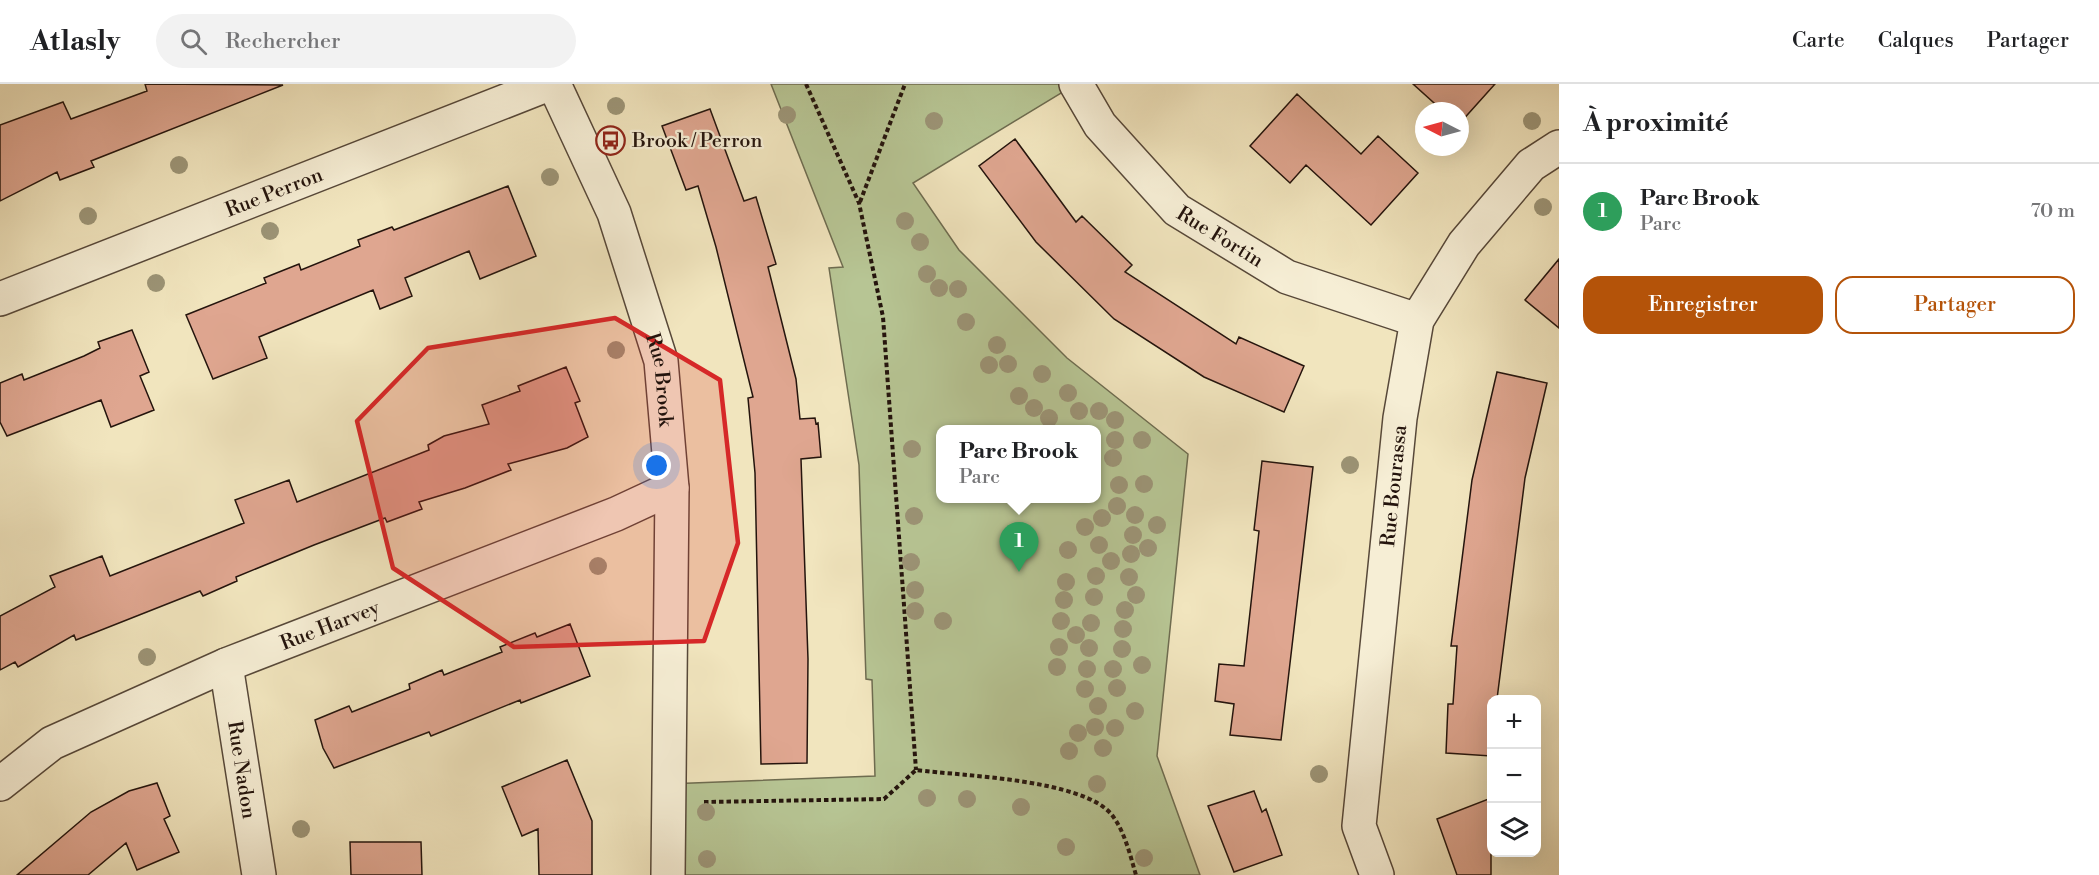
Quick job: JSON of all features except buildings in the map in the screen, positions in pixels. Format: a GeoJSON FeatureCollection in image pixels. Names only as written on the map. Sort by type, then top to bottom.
{"type":"FeatureCollection","features":[{"type":"Feature","properties":{"kind":"street","name":"Rue Perron"},"geometry":{"type":"LineString","coordinates":[[0,298],[549,84]]}},
{"type":"Feature","properties":{"kind":"street","name":"Rue Brook"},"geometry":{"type":"LineString","coordinates":[[554,84],[614,213],[661,361],[672,488],[668,875]]}},
{"type":"Feature","properties":{"kind":"street","name":"Rue Fortin"},"geometry":{"type":"LineString","coordinates":[[1076,84],[1100,125],[1177,210],[1287,277],[1417,320]]}},
{"type":"Feature","properties":{"kind":"street","name":"Rue Bourassa"},"geometry":{"type":"LineString","coordinates":[[1377,875],[1359,826],[1400,418],[1417,320],[1464,244],[1531,165],[1559,147]]}},
{"type":"Feature","properties":{"kind":"street","name":"Rue Harvey"},"geometry":{"type":"LineString","coordinates":[[0,784],[52,742],[226,665],[616,514],[672,488]]}},
{"type":"Feature","properties":{"kind":"street","name":"Rue Nadon"},"geometry":{"type":"LineString","coordinates":[[226,665],[260,875]]}},
{"type":"Feature","properties":{"kind":"path"},"geometry":{"type":"LineString","coordinates":[[806,84],[859,203],[883,318],[916,770]]}},
{"type":"Feature","properties":{"kind":"path"},"geometry":{"type":"LineString","coordinates":[[859,203],[906,84]]}},
{"type":"Feature","properties":{"kind":"path"},"geometry":{"type":"LineString","coordinates":[[668,802],[884,799],[916,770],[1059,787],[1086,795],[1111,814],[1122,832],[1136,875]]}},
{"type":"Feature","properties":{"kind":"highlighted area"},"geometry":{"type":"Polygon","coordinates":[[[615,318],[720,380],[738,543],[704,641],[514,647],[393,568],[357,421],[428,348],[615,318]]]}},
{"type":"Feature","properties":{"kind":"green space"},"geometry":{"type":"Polygon","coordinates":[[[771,84],[1076,84],[913,183],[959,250],[1067,358],[1188,454],[1157,756],[1200,875],[668,875],[667,784],[875,776],[872,680],[866,679],[859,465],[829,268],[843,267],[771,84]]]}},
{"type":"Feature","properties":{"kind":"place","name":"Brook / Perron"},"geometry":{"type":"Point","coordinates":[611,140]}},
{"type":"Feature","properties":{"kind":"place","name":"Parc Brook"},"geometry":{"type":"Point","coordinates":[1019,572]}}]}
